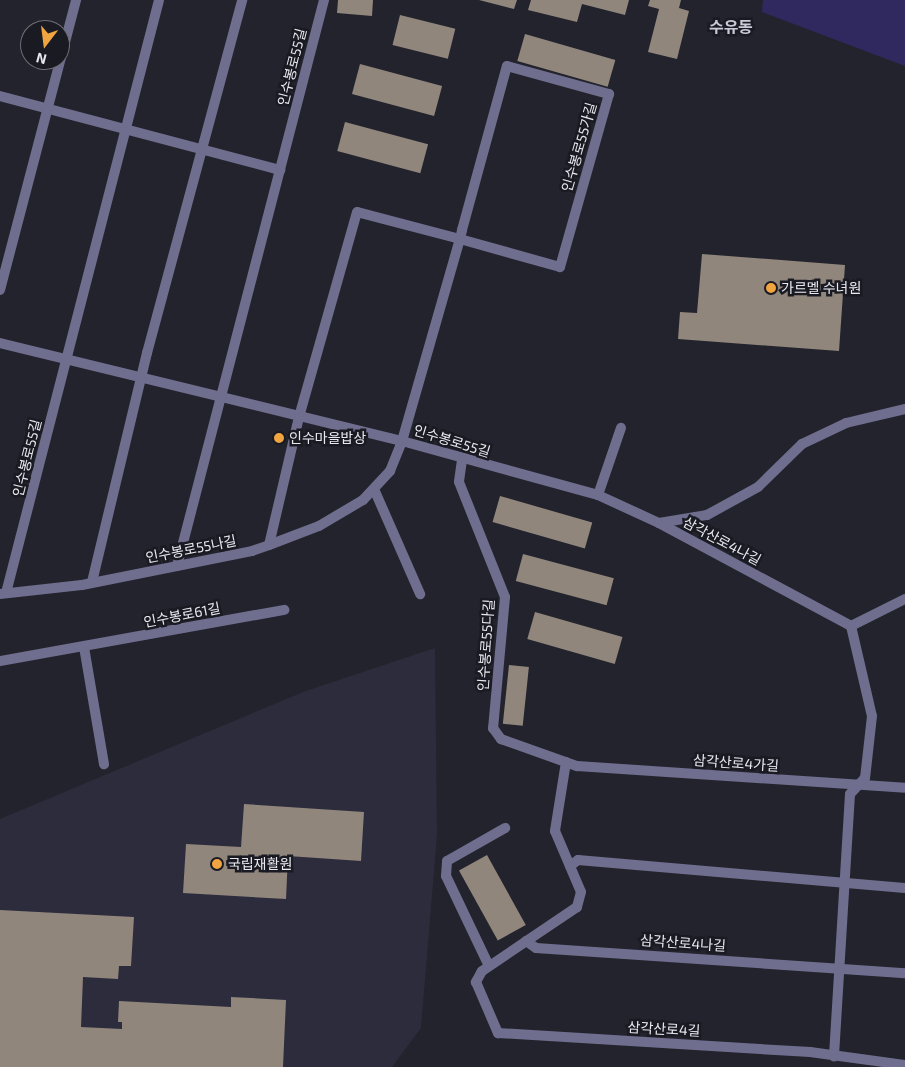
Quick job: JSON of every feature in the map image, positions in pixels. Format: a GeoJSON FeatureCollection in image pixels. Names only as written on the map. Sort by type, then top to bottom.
{"type":"FeatureCollection","features":[{"type":"Feature","properties":{"kind":"street"},"geometry":{"type":"LineString","coordinates":[[0,290],[76,0]]}},
{"type":"Feature","properties":{"kind":"street","name":"인수봉로55길"},"geometry":{"type":"LineString","coordinates":[[3,594],[159,0]]}},
{"type":"Feature","properties":{"kind":"street"},"geometry":{"type":"LineString","coordinates":[[92,582],[141,378],[242,0]]}},
{"type":"Feature","properties":{"kind":"street","name":"인수봉로55길"},"geometry":{"type":"LineString","coordinates":[[177,566],[324,0]]}},
{"type":"Feature","properties":{"kind":"street","name":"인수봉로55가길"},"geometry":{"type":"LineString","coordinates":[[299,417],[357,212],[460,239],[560,267],[608,94],[507,66],[460,239],[402,441]]}},
{"type":"Feature","properties":{"kind":"street"},"geometry":{"type":"LineString","coordinates":[[0,96],[280,170]]}},
{"type":"Feature","properties":{"kind":"street","name":"인수봉로55길"},"geometry":{"type":"LineString","coordinates":[[0,343],[402,441],[462,460],[598,495],[659,523]]}},
{"type":"Feature","properties":{"kind":"street"},"geometry":{"type":"LineString","coordinates":[[659,523],[707,515],[758,487],[802,444],[846,423],[905,409]]}},
{"type":"Feature","properties":{"kind":"street"},"geometry":{"type":"LineString","coordinates":[[269,545],[299,417]]}},
{"type":"Feature","properties":{"kind":"street"},"geometry":{"type":"LineString","coordinates":[[598,495],[621,428]]}},
{"type":"Feature","properties":{"kind":"street","name":"인수봉로55나길"},"geometry":{"type":"LineString","coordinates":[[3,594],[92,582],[177,566],[269,545],[319,526],[363,500],[374,489],[390,472],[402,441]]}},
{"type":"Feature","properties":{"kind":"street","name":"인수봉로55다길"},"geometry":{"type":"LineString","coordinates":[[462,460],[459,482],[505,597],[493,728],[501,739],[566,762]]}},
{"type":"Feature","properties":{"kind":"street"},"geometry":{"type":"LineString","coordinates":[[374,489],[420,594]]}},
{"type":"Feature","properties":{"kind":"street","name":"삼각산로4나길"},"geometry":{"type":"LineString","coordinates":[[659,523],[852,626]]}},
{"type":"Feature","properties":{"kind":"street"},"geometry":{"type":"LineString","coordinates":[[834,1057],[850,794],[865,778],[872,716],[852,626],[905,599]]}},
{"type":"Feature","properties":{"kind":"street","name":"인수봉로61길"},"geometry":{"type":"LineString","coordinates":[[0,661],[284,610]]}},
{"type":"Feature","properties":{"kind":"street"},"geometry":{"type":"LineString","coordinates":[[84,647],[104,764]]}},
{"type":"Feature","properties":{"kind":"street","name":"삼각산로4가길"},"geometry":{"type":"LineString","coordinates":[[566,762],[577,766],[905,788]]}},
{"type":"Feature","properties":{"kind":"street","name":"삼각산로4길"},"geometry":{"type":"LineString","coordinates":[[566,762],[555,831],[581,892],[577,906],[482,971],[476,982],[498,1033],[810,1052],[834,1057],[905,1065]]}},
{"type":"Feature","properties":{"kind":"street"},"geometry":{"type":"LineString","coordinates":[[490,966],[446,876],[447,861],[505,828]]}},
{"type":"Feature","properties":{"kind":"street"},"geometry":{"type":"LineString","coordinates":[[570,866],[578,860],[837,880],[845,884],[905,888]]}},
{"type":"Feature","properties":{"kind":"street","name":"삼각산로4나길"},"geometry":{"type":"LineString","coordinates":[[526,941],[536,948],[840,968]]}},
{"type":"Feature","properties":{"kind":"street"},"geometry":{"type":"LineString","coordinates":[[840,968],[905,973]]}},
{"type":"Feature","properties":{"kind":"shaded area"},"geometry":{"type":"Polygon","coordinates":[[[763,0],[905,0],[905,66],[762,12],[763,0]]]}},
{"type":"Feature","properties":{"kind":"shaded area","name":"국립재활원"},"geometry":{"type":"Polygon","coordinates":[[[435,648],[437,835],[421,1028],[392,1067],[0,1067],[0,819],[303,692],[435,648]]]}},
{"type":"Feature","properties":{"kind":"building"},"geometry":{"type":"Polygon","coordinates":[[[338,0],[373,0],[372,16],[337,13],[338,0]]]}},
{"type":"Feature","properties":{"kind":"building"},"geometry":{"type":"Polygon","coordinates":[[[479,0],[517,0],[514,9],[479,0]]]}},
{"type":"Feature","properties":{"kind":"building"},"geometry":{"type":"Polygon","coordinates":[[[531,0],[629,0],[625,15],[582,4],[577,22],[528,10],[531,0]]]}},
{"type":"Feature","properties":{"kind":"building"},"geometry":{"type":"Polygon","coordinates":[[[650,0],[681,0],[679,8],[689,11],[677,59],[648,52],[659,9],[648,6],[650,0]]]}},
{"type":"Feature","properties":{"kind":"building"},"geometry":{"type":"Polygon","coordinates":[[[400,15],[455,29],[448,59],[393,45],[400,15]]]}},
{"type":"Feature","properties":{"kind":"building"},"geometry":{"type":"Polygon","coordinates":[[[525,34],[615,60],[608,87],[517,61],[525,34]]]}},
{"type":"Feature","properties":{"kind":"building"},"geometry":{"type":"Polygon","coordinates":[[[360,64],[442,86],[434,116],[352,94],[360,64]]]}},
{"type":"Feature","properties":{"kind":"building"},"geometry":{"type":"Polygon","coordinates":[[[345,122],[428,144],[420,173],[337,151],[345,122]]]}},
{"type":"Feature","properties":{"kind":"building","name":"가르멜 수녀원"},"geometry":{"type":"Polygon","coordinates":[[[702,254],[845,265],[839,351],[678,339],[680,312],[697,313],[702,254]]]}},
{"type":"Feature","properties":{"kind":"building"},"geometry":{"type":"Polygon","coordinates":[[[500,496],[592,522],[585,548],[493,522],[500,496]]]}},
{"type":"Feature","properties":{"kind":"building"},"geometry":{"type":"Polygon","coordinates":[[[523,554],[614,578],[607,605],[516,581],[523,554]]]}},
{"type":"Feature","properties":{"kind":"building"},"geometry":{"type":"Polygon","coordinates":[[[535,612],[622,637],[615,664],[527,639],[535,612]]]}},
{"type":"Feature","properties":{"kind":"building"},"geometry":{"type":"Polygon","coordinates":[[[509,665],[529,667],[523,726],[503,724],[509,665]]]}},
{"type":"Feature","properties":{"kind":"building"},"geometry":{"type":"Polygon","coordinates":[[[244,804],[364,812],[361,861],[288,856],[286,899],[183,893],[186,844],[241,847],[244,804]]]}},
{"type":"Feature","properties":{"kind":"building"},"geometry":{"type":"Polygon","coordinates":[[[487,855],[526,925],[498,940],[459,871],[487,855]]]}},
{"type":"Feature","properties":{"kind":"building"},"geometry":{"type":"Polygon","coordinates":[[[0,910],[134,917],[131,966],[119,966],[118,979],[83,977],[81,1027],[122,1029],[122,1022],[118,1022],[119,1001],[231,1007],[231,997],[286,1000],[283,1067],[0,1067],[0,910]]]}},
{"type":"Feature","properties":{"kind":"place","name":"가르멜 수녀원"},"geometry":{"type":"Point","coordinates":[771,288]}},
{"type":"Feature","properties":{"kind":"place","name":"인수마을밥상"},"geometry":{"type":"Point","coordinates":[279,438]}},
{"type":"Feature","properties":{"kind":"place","name":"국립재활원"},"geometry":{"type":"Point","coordinates":[217,864]}},
{"type":"Feature","properties":{"kind":"district","name":"수유동"},"geometry":{"type":"Point","coordinates":[731,27]}}]}
